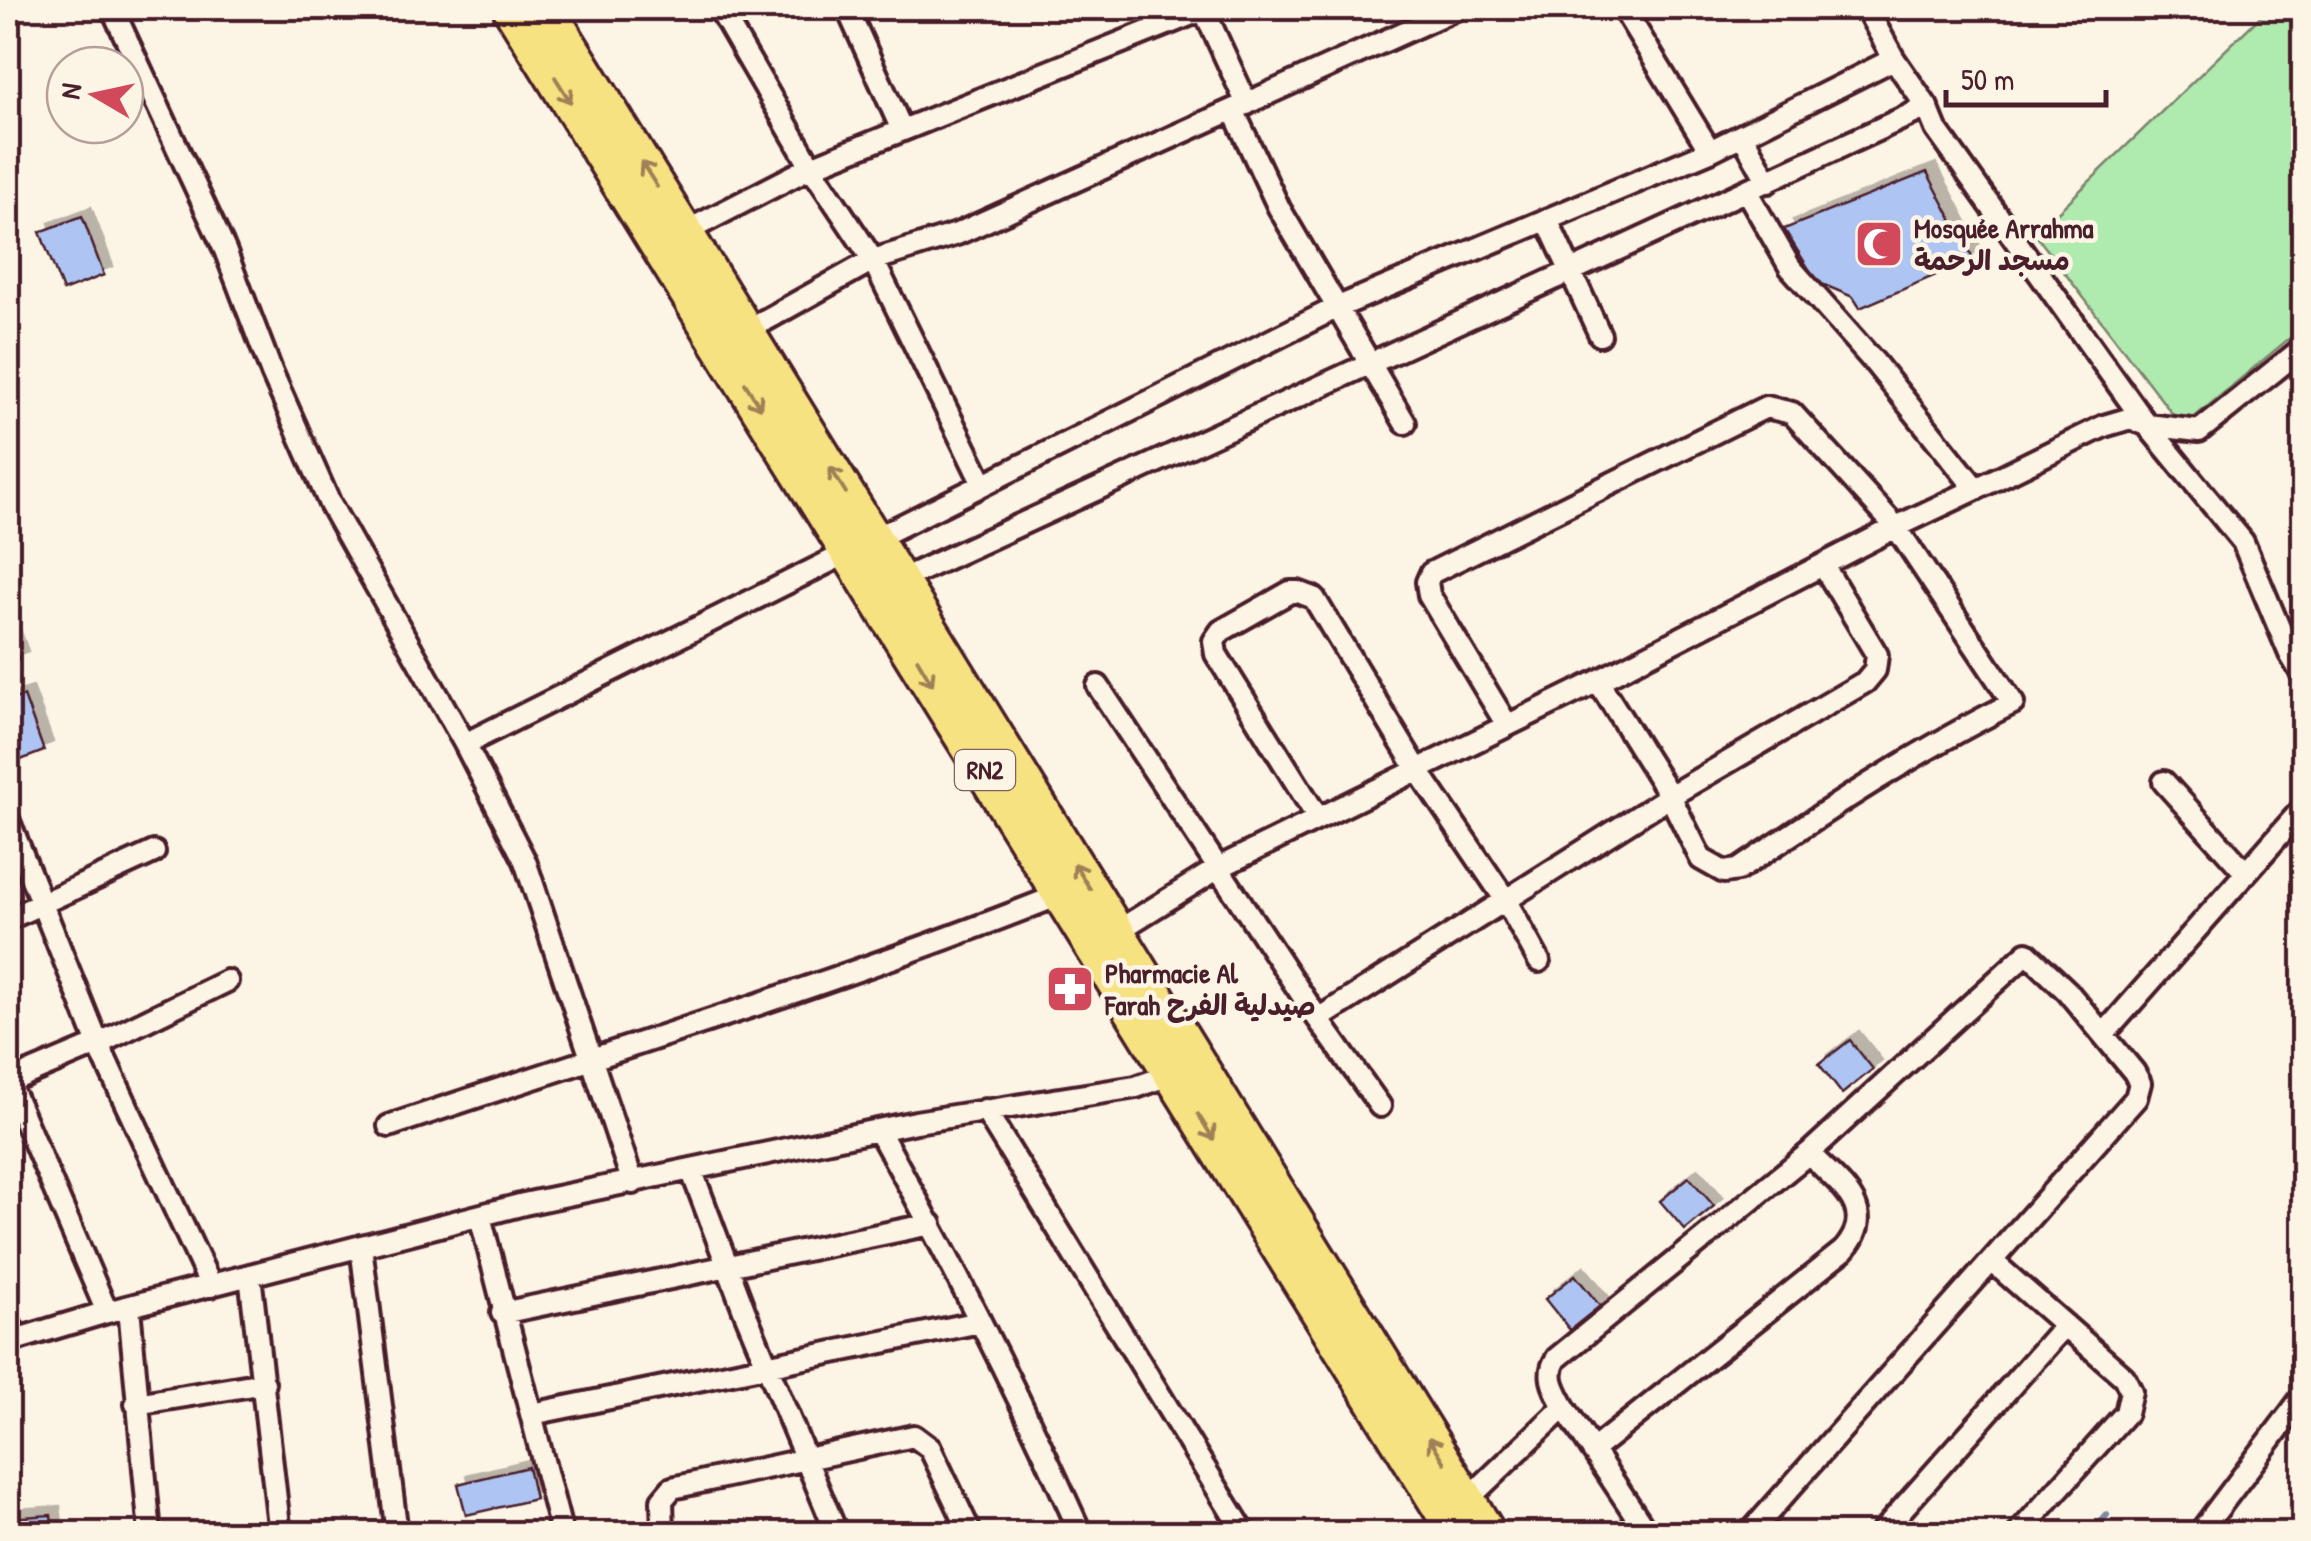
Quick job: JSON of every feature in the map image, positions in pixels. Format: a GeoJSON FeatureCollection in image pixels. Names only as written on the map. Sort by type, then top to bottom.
{"type":"FeatureCollection","features":[{"type":"Feature","properties":{"kind":"highway","name":"RN2"},"geometry":{"type":"LineString","coordinates":[[512,8],[734,338],[861,544],[1062,894],[1105,938]]}},
{"type":"Feature","properties":{"kind":"highway","name":"RN2"},"geometry":{"type":"LineString","coordinates":[[546,8],[685,232],[734,338]]}},
{"type":"Feature","properties":{"kind":"highway","name":"RN2"},"geometry":{"type":"LineString","coordinates":[[861,544],[900,580],[1105,938],[1457,1534]]}},
{"type":"Feature","properties":{"kind":"highway","name":"RN2"},"geometry":{"type":"LineString","coordinates":[[1184,1068],[1488,1534]]}},
{"type":"Feature","properties":{"kind":"street"},"geometry":{"type":"LineString","coordinates":[[112,8],[225,250],[272,373],[330,504],[465,744],[524,862],[633,1183]]}},
{"type":"Feature","properties":{"kind":"street"},"geometry":{"type":"LineString","coordinates":[[719,8],[811,167],[874,260],[983,484]]}},
{"type":"Feature","properties":{"kind":"street"},"geometry":{"type":"LineString","coordinates":[[847,8],[902,130]]}},
{"type":"Feature","properties":{"kind":"street"},"geometry":{"type":"LineString","coordinates":[[685,232],[811,167],[1204,8],[1279,208],[1405,423]]}},
{"type":"Feature","properties":{"kind":"street"},"geometry":{"type":"LineString","coordinates":[[734,338],[874,260],[956,234],[1458,8]]}},
{"type":"Feature","properties":{"kind":"street"},"geometry":{"type":"LineString","coordinates":[[1623,8],[1710,151]]}},
{"type":"Feature","properties":{"kind":"street"},"geometry":{"type":"LineString","coordinates":[[1866,8],[1936,129],[2148,425],[2242,542],[2284,640],[2304,676]]}},
{"type":"Feature","properties":{"kind":"street"},"geometry":{"type":"LineString","coordinates":[[465,744],[1336,308],[1710,151],[1894,59]]}},
{"type":"Feature","properties":{"kind":"street"},"geometry":{"type":"LineString","coordinates":[[900,580],[1926,108]]}},
{"type":"Feature","properties":{"kind":"street"},"geometry":{"type":"LineString","coordinates":[[1742,135],[1768,182]]}},
{"type":"Feature","properties":{"kind":"street"},"geometry":{"type":"LineString","coordinates":[[1747,192],[1790,267],[1976,489]]}},
{"type":"Feature","properties":{"kind":"street"},"geometry":{"type":"LineString","coordinates":[[1547,220],[1600,335]]}},
{"type":"Feature","properties":{"kind":"street"},"geometry":{"type":"LineString","coordinates":[[1105,938],[1220,868],[1598,681],[1896,526],[2104,426],[2131,418],[2148,425],[2200,431],[2304,347]]}},
{"type":"Feature","properties":{"kind":"street"},"geometry":{"type":"LineString","coordinates":[[1508,725],[1429,595],[1427,582],[1431,573],[1766,406],[1792,413],[1896,526],[2013,703],[1853,793],[1738,870],[1724,872],[1701,859],[1670,796],[1598,681]]}},
{"type":"Feature","properties":{"kind":"street"},"geometry":{"type":"LineString","coordinates":[[1318,1020],[1670,796],[1865,682],[1874,670],[1877,656],[1824,564]]}},
{"type":"Feature","properties":{"kind":"street"},"geometry":{"type":"LineString","coordinates":[[1318,818],[1216,654],[1214,641],[1221,631],[1290,592],[1314,598],[1417,769],[1505,899],[1539,961]]}},
{"type":"Feature","properties":{"kind":"street"},"geometry":{"type":"LineString","coordinates":[[1098,686],[1318,1020],[1380,1106]]}},
{"type":"Feature","properties":{"kind":"street"},"geometry":{"type":"LineString","coordinates":[[2164,782],[2245,872]]}},
{"type":"Feature","properties":{"kind":"street"},"geometry":{"type":"LineString","coordinates":[[2104,1034],[2304,806]]}},
{"type":"Feature","properties":{"kind":"street"},"geometry":{"type":"LineString","coordinates":[[8,820],[98,1044],[211,1286]]}},
{"type":"Feature","properties":{"kind":"street"},"geometry":{"type":"LineString","coordinates":[[8,918],[154,852]]}},
{"type":"Feature","properties":{"kind":"street"},"geometry":{"type":"LineString","coordinates":[[389,1126],[862,971],[1062,894]]}},
{"type":"Feature","properties":{"kind":"street"},"geometry":{"type":"LineString","coordinates":[[1648,1534],[1564,1407],[1551,1367],[1557,1358],[1809,1154],[2028,953],[2067,991],[2134,1072],[2140,1083],[2136,1098],[1749,1534]]}},
{"type":"Feature","properties":{"kind":"street"},"geometry":{"type":"LineString","coordinates":[[107,1312],[8,1082],[98,1044],[227,981]]}},
{"type":"Feature","properties":{"kind":"street"},"geometry":{"type":"LineString","coordinates":[[8,1319],[12,1341],[129,1306],[524,1204],[878,1130],[1136,1088],[1184,1068]]}},
{"type":"Feature","properties":{"kind":"street"},"geometry":{"type":"LineString","coordinates":[[985,1110],[1245,1534]]}},
{"type":"Feature","properties":{"kind":"street"},"geometry":{"type":"LineString","coordinates":[[878,1130],[931,1224],[1042,1446],[1080,1534]]}},
{"type":"Feature","properties":{"kind":"street"},"geometry":{"type":"LineString","coordinates":[[1594,1450],[1844,1250],[1856,1236],[1858,1204],[1809,1154]]}},
{"type":"Feature","properties":{"kind":"street"},"geometry":{"type":"LineString","coordinates":[[691,1170],[837,1534]]}},
{"type":"Feature","properties":{"kind":"street"},"geometry":{"type":"LineString","coordinates":[[480,1216],[562,1534]]}},
{"type":"Feature","properties":{"kind":"street"},"geometry":{"type":"LineString","coordinates":[[502,1313],[931,1224]]}},
{"type":"Feature","properties":{"kind":"street"},"geometry":{"type":"LineString","coordinates":[[361,1246],[397,1534]]}},
{"type":"Feature","properties":{"kind":"street"},"geometry":{"type":"LineString","coordinates":[[1994,1262],[2124,1377],[2132,1390],[2126,1413],[2018,1534]]}},
{"type":"Feature","properties":{"kind":"street"},"geometry":{"type":"LineString","coordinates":[[250,1275],[280,1534]]}},
{"type":"Feature","properties":{"kind":"street"},"geometry":{"type":"LineString","coordinates":[[129,1306],[150,1534]]}},
{"type":"Feature","properties":{"kind":"street"},"geometry":{"type":"LineString","coordinates":[[532,1414],[980,1322]]}},
{"type":"Feature","properties":{"kind":"street"},"geometry":{"type":"LineString","coordinates":[[1880,1534],[2065,1325]]}},
{"type":"Feature","properties":{"kind":"street"},"geometry":{"type":"LineString","coordinates":[[136,1404],[264,1383]]}},
{"type":"Feature","properties":{"kind":"street"},"geometry":{"type":"LineString","coordinates":[[2199,1534],[2304,1394]]}},
{"type":"Feature","properties":{"kind":"street"},"geometry":{"type":"LineString","coordinates":[[1467,1500],[1564,1407]]}},
{"type":"Feature","properties":{"kind":"street"},"geometry":{"type":"LineString","coordinates":[[664,1534],[662,1500],[672,1488],[918,1437],[930,1448],[972,1534]]}},
{"type":"Feature","properties":{"kind":"green space"},"geometry":{"type":"Polygon","coordinates":[[[2269,8],[2303,8],[2303,327],[2191,420],[2180,424],[2035,234],[2269,8]]]}},
{"type":"Feature","properties":{"kind":"building","name":"Mosquée Arrahma مسجد الرحمة"},"geometry":{"type":"Polygon","coordinates":[[[1927,172],[1973,259],[1860,308],[1853,297],[1817,282],[1784,229],[1927,172]]]}},
{"type":"Feature","properties":{"kind":"building"},"geometry":{"type":"Polygon","coordinates":[[[82,216],[104,275],[63,291],[40,232],[82,216]]]}},
{"type":"Feature","properties":{"kind":"building"},"geometry":{"type":"Polygon","coordinates":[[[8,630],[19,660],[8,664],[8,630]]]}},
{"type":"Feature","properties":{"kind":"building"},"geometry":{"type":"Polygon","coordinates":[[[24,696],[44,751],[8,765],[8,701],[24,696]]]}},
{"type":"Feature","properties":{"kind":"building"},"geometry":{"type":"Polygon","coordinates":[[[1850,1040],[1873,1069],[1842,1094],[1819,1064],[1850,1040]]]}},
{"type":"Feature","properties":{"kind":"building"},"geometry":{"type":"Polygon","coordinates":[[[1689,1177],[1714,1206],[1685,1230],[1660,1201],[1689,1177]]]}},
{"type":"Feature","properties":{"kind":"building"},"geometry":{"type":"Polygon","coordinates":[[[1575,1275],[1600,1306],[1570,1330],[1545,1299],[1575,1275]]]}},
{"type":"Feature","properties":{"kind":"building"},"geometry":{"type":"Polygon","coordinates":[[[528,1467],[535,1499],[466,1515],[458,1484],[528,1467]]]}},
{"type":"Feature","properties":{"kind":"building"},"geometry":{"type":"Polygon","coordinates":[[[51,1515],[53,1534],[10,1534],[9,1518],[51,1515]]]}},
{"type":"Feature","properties":{"kind":"waterway"},"geometry":{"type":"LineString","coordinates":[[2090,1534],[2107,1515]]}},
{"type":"Feature","properties":{"kind":"place","name":"Mosquée Arrahma مسجد الرحمة"},"geometry":{"type":"Point","coordinates":[1879,244]}},
{"type":"Feature","properties":{"kind":"place","name":"Pharmacie Al Farah صيدلية الفرح"},"geometry":{"type":"Point","coordinates":[1070,989]}}]}
